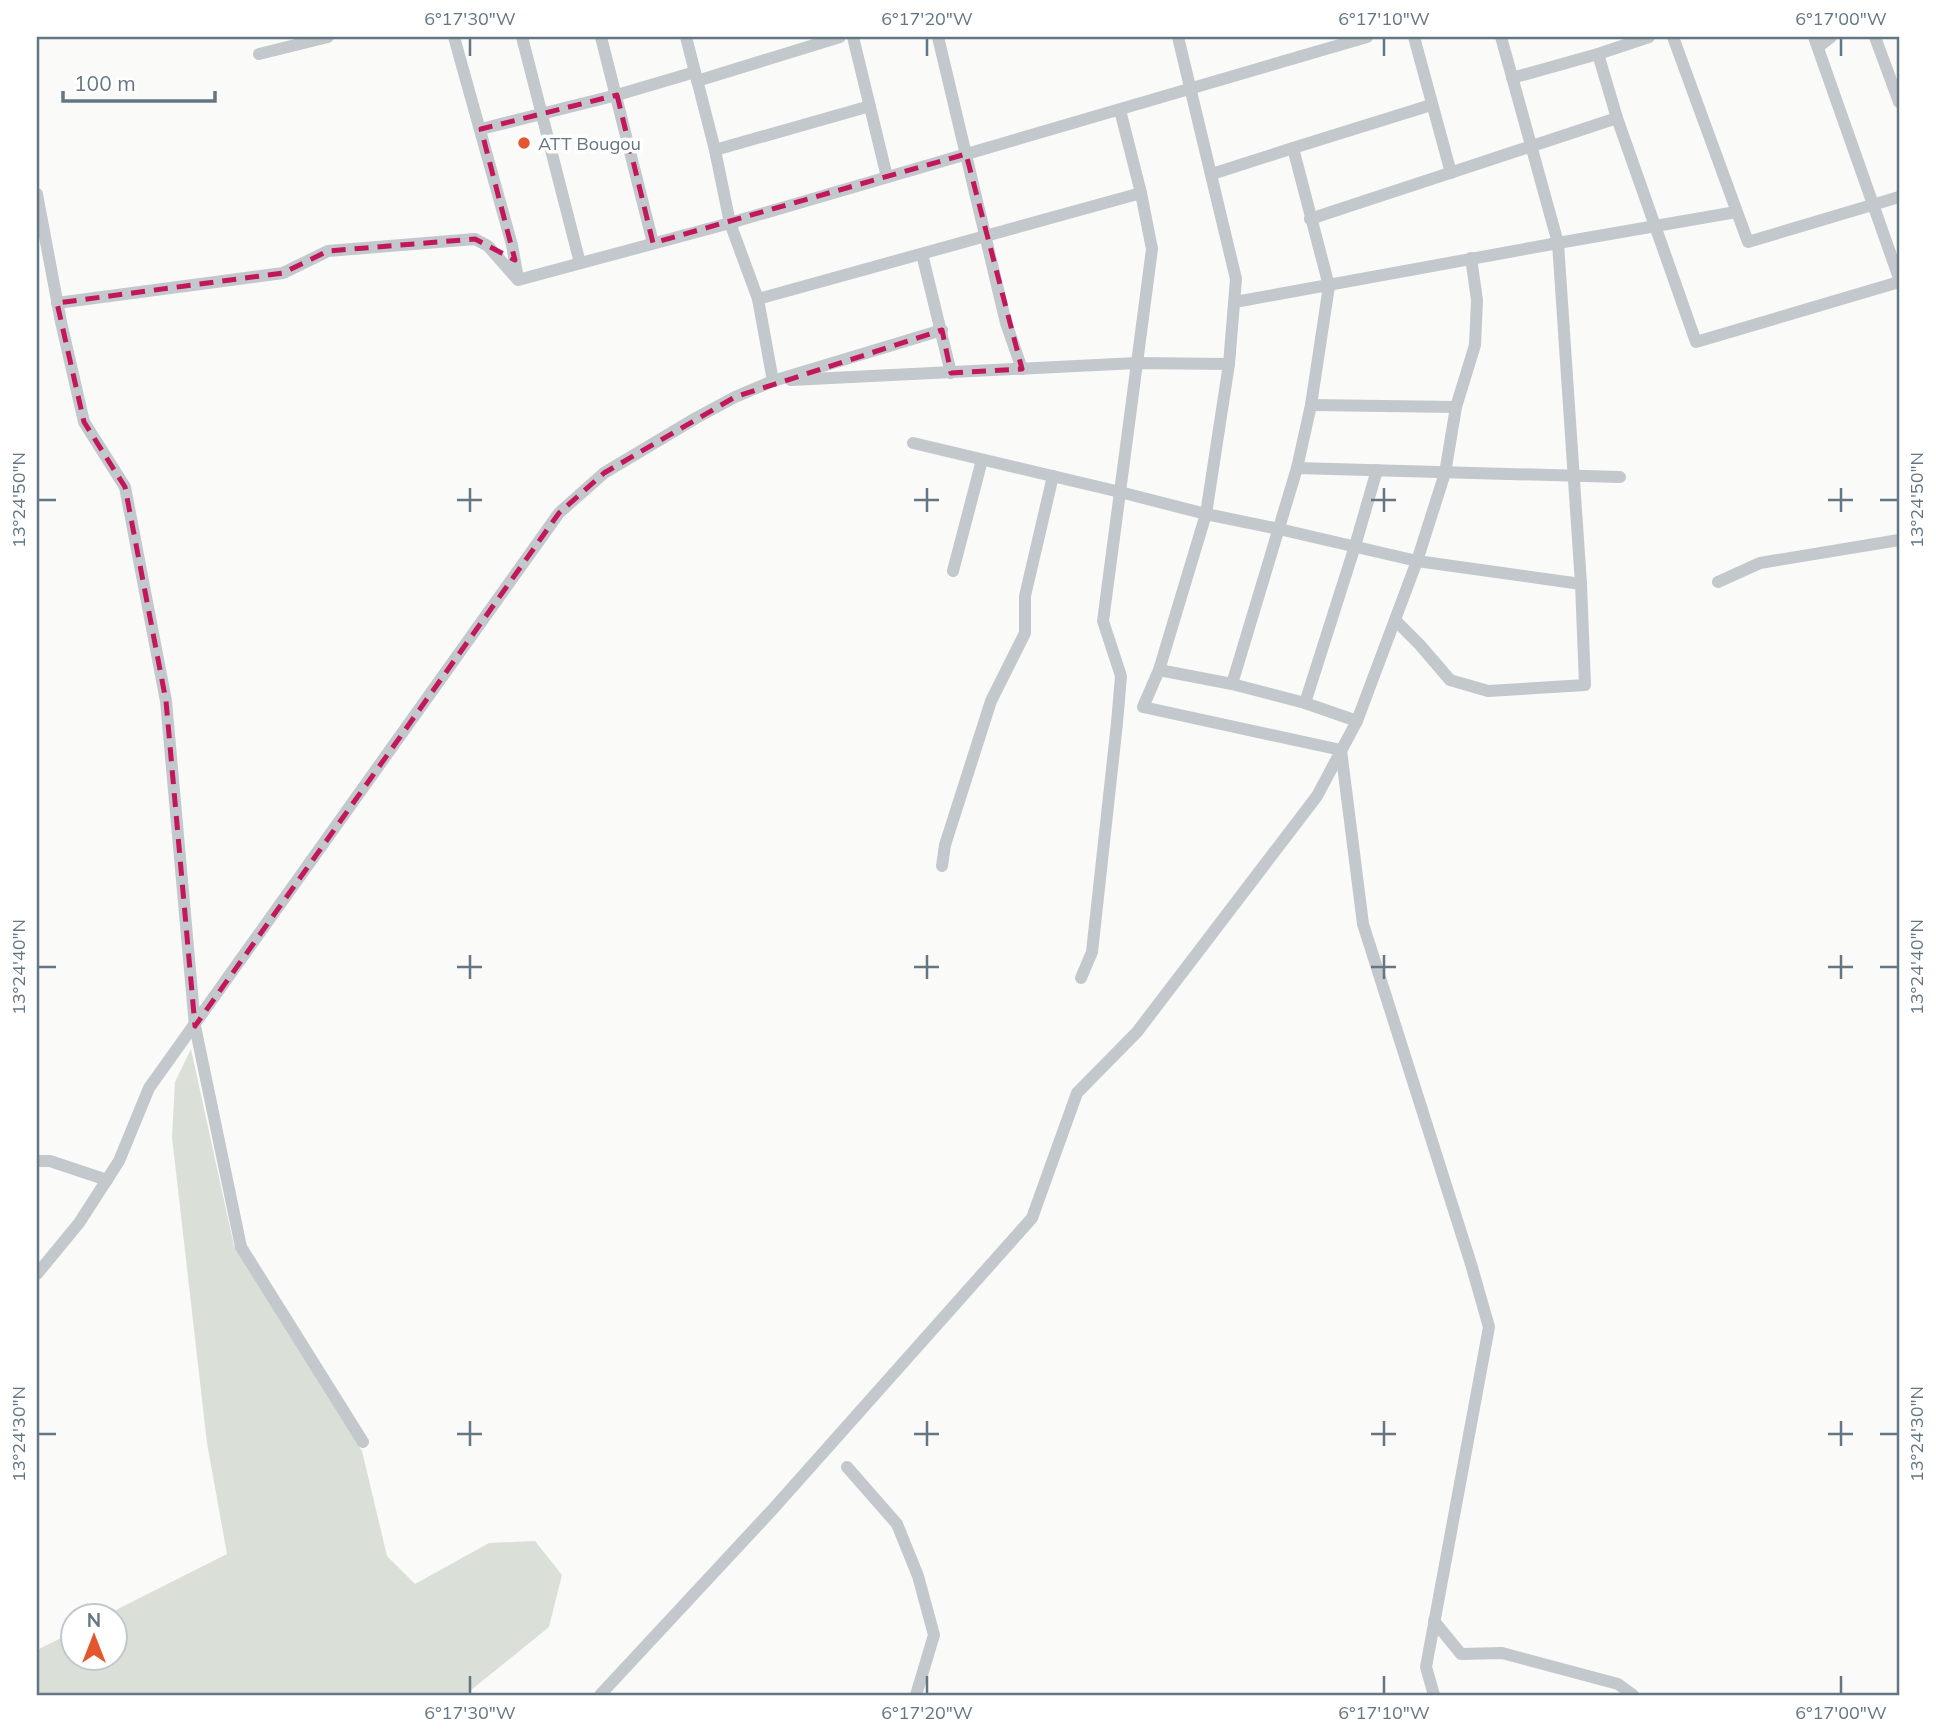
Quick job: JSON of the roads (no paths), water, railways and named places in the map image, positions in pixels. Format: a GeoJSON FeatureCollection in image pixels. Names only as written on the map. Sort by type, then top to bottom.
{"type":"FeatureCollection","features":[{"type":"Feature","properties":{"kind":"street"},"geometry":{"type":"LineString","coordinates":[[259,54],[328,37]]}},
{"type":"Feature","properties":{"kind":"street"},"geometry":{"type":"LineString","coordinates":[[454,37],[512,245],[518,280]]}},
{"type":"Feature","properties":{"kind":"street"},"geometry":{"type":"LineString","coordinates":[[522,37],[580,263]]}},
{"type":"Feature","properties":{"kind":"street"},"geometry":{"type":"LineString","coordinates":[[601,37],[653,243]]}},
{"type":"Feature","properties":{"kind":"street"},"geometry":{"type":"LineString","coordinates":[[686,37],[715,150],[730,223],[758,299],[773,381]]}},
{"type":"Feature","properties":{"kind":"street"},"geometry":{"type":"LineString","coordinates":[[481,129],[840,37]]}},
{"type":"Feature","properties":{"kind":"street"},"geometry":{"type":"LineString","coordinates":[[853,37],[887,177]]}},
{"type":"Feature","properties":{"kind":"street"},"geometry":{"type":"LineString","coordinates":[[938,37],[1006,323],[1022,369]]}},
{"type":"Feature","properties":{"kind":"street"},"geometry":{"type":"LineString","coordinates":[[1178,37],[1236,279],[1235,302],[1206,514],[1160,670],[1143,707],[1341,750]]}},
{"type":"Feature","properties":{"kind":"street"},"geometry":{"type":"LineString","coordinates":[[518,280],[730,223],[1367,37]]}},
{"type":"Feature","properties":{"kind":"street"},"geometry":{"type":"LineString","coordinates":[[1414,37],[1451,173]]}},
{"type":"Feature","properties":{"kind":"street"},"geometry":{"type":"LineString","coordinates":[[1395,620],[1450,680],[1488,691],[1585,685],[1581,584],[1558,243],[1501,37]]}},
{"type":"Feature","properties":{"kind":"street"},"geometry":{"type":"LineString","coordinates":[[1512,78],[1649,37]]}},
{"type":"Feature","properties":{"kind":"street"},"geometry":{"type":"LineString","coordinates":[[1673,37],[1748,242],[1899,197]]}},
{"type":"Feature","properties":{"kind":"street"},"geometry":{"type":"LineString","coordinates":[[1598,54],[1617,118],[1696,342],[1899,280],[1816,42],[1831,37]]}},
{"type":"Feature","properties":{"kind":"street"},"geometry":{"type":"LineString","coordinates":[[1875,37],[1899,102]]}},
{"type":"Feature","properties":{"kind":"street"},"geometry":{"type":"LineString","coordinates":[[1212,174],[1432,105]]}},
{"type":"Feature","properties":{"kind":"street"},"geometry":{"type":"LineString","coordinates":[[715,150],[870,106]]}},
{"type":"Feature","properties":{"kind":"street"},"geometry":{"type":"LineString","coordinates":[[1081,978],[1092,952],[1121,676],[1102,621],[1152,249],[1120,110]]}},
{"type":"Feature","properties":{"kind":"street"},"geometry":{"type":"LineString","coordinates":[[1310,219],[1617,118]]}},
{"type":"Feature","properties":{"kind":"street"},"geometry":{"type":"LineString","coordinates":[[1231,684],[1297,468],[1311,405],[1329,286],[1293,148]]}},
{"type":"Feature","properties":{"kind":"street"},"geometry":{"type":"LineString","coordinates":[[758,299],[1140,193]]}},
{"type":"Feature","properties":{"kind":"street"},"geometry":{"type":"LineString","coordinates":[[37,194],[57,303],[85,422],[125,487],[166,701],[195,1026],[241,1247],[362,1442]]}},
{"type":"Feature","properties":{"kind":"street"},"geometry":{"type":"LineString","coordinates":[[1235,302],[1736,212]]}},
{"type":"Feature","properties":{"kind":"street"},"geometry":{"type":"LineString","coordinates":[[57,303],[283,273],[328,251],[475,239],[488,246],[518,280]]}},
{"type":"Feature","properties":{"kind":"street"},"geometry":{"type":"LineString","coordinates":[[922,254],[951,373]]}},
{"type":"Feature","properties":{"kind":"street"},"geometry":{"type":"LineString","coordinates":[[600,1695],[774,1509],[1032,1218],[1077,1093],[1137,1032],[1317,796],[1357,721],[1417,561],[1445,473],[1456,408],[1475,345],[1477,300],[1471,258]]}},
{"type":"Feature","properties":{"kind":"street"},"geometry":{"type":"LineString","coordinates":[[37,1274],[79,1223],[119,1161],[149,1088],[559,513],[604,473],[735,397],[773,381],[942,330]]}},
{"type":"Feature","properties":{"kind":"street"},"geometry":{"type":"LineString","coordinates":[[773,381],[1137,363],[1228,364]]}},
{"type":"Feature","properties":{"kind":"street"},"geometry":{"type":"LineString","coordinates":[[1311,405],[1456,408]]}},
{"type":"Feature","properties":{"kind":"street"},"geometry":{"type":"LineString","coordinates":[[913,443],[1206,514],[1417,561],[1581,584]]}},
{"type":"Feature","properties":{"kind":"street"},"geometry":{"type":"LineString","coordinates":[[953,571],[982,460]]}},
{"type":"Feature","properties":{"kind":"street"},"geometry":{"type":"LineString","coordinates":[[1297,468],[1620,477]]}},
{"type":"Feature","properties":{"kind":"street"},"geometry":{"type":"LineString","coordinates":[[1305,704],[1377,470]]}},
{"type":"Feature","properties":{"kind":"street"},"geometry":{"type":"LineString","coordinates":[[942,866],[945,845],[991,701],[1025,633],[1025,596],[1053,476]]}},
{"type":"Feature","properties":{"kind":"street"},"geometry":{"type":"LineString","coordinates":[[1718,582],[1760,563],[1899,540]]}},
{"type":"Feature","properties":{"kind":"street"},"geometry":{"type":"LineString","coordinates":[[1160,670],[1231,684],[1357,721]]}},
{"type":"Feature","properties":{"kind":"street"},"geometry":{"type":"LineString","coordinates":[[1341,750],[1363,924],[1489,1327],[1426,1667],[1434,1695]]}},
{"type":"Feature","properties":{"kind":"street"},"geometry":{"type":"LineString","coordinates":[[37,1161],[50,1161],[107,1180]]}},
{"type":"Feature","properties":{"kind":"street"},"geometry":{"type":"LineString","coordinates":[[847,1467],[897,1524],[918,1576],[934,1635],[916,1695]]}},
{"type":"Feature","properties":{"kind":"street"},"geometry":{"type":"LineString","coordinates":[[1434,1621],[1461,1654],[1502,1653],[1618,1684],[1633,1695]]}},
{"type":"Feature","properties":{"kind":"place","name":"ATT Bougou"},"geometry":{"type":"Point","coordinates":[524,143]}}]}
